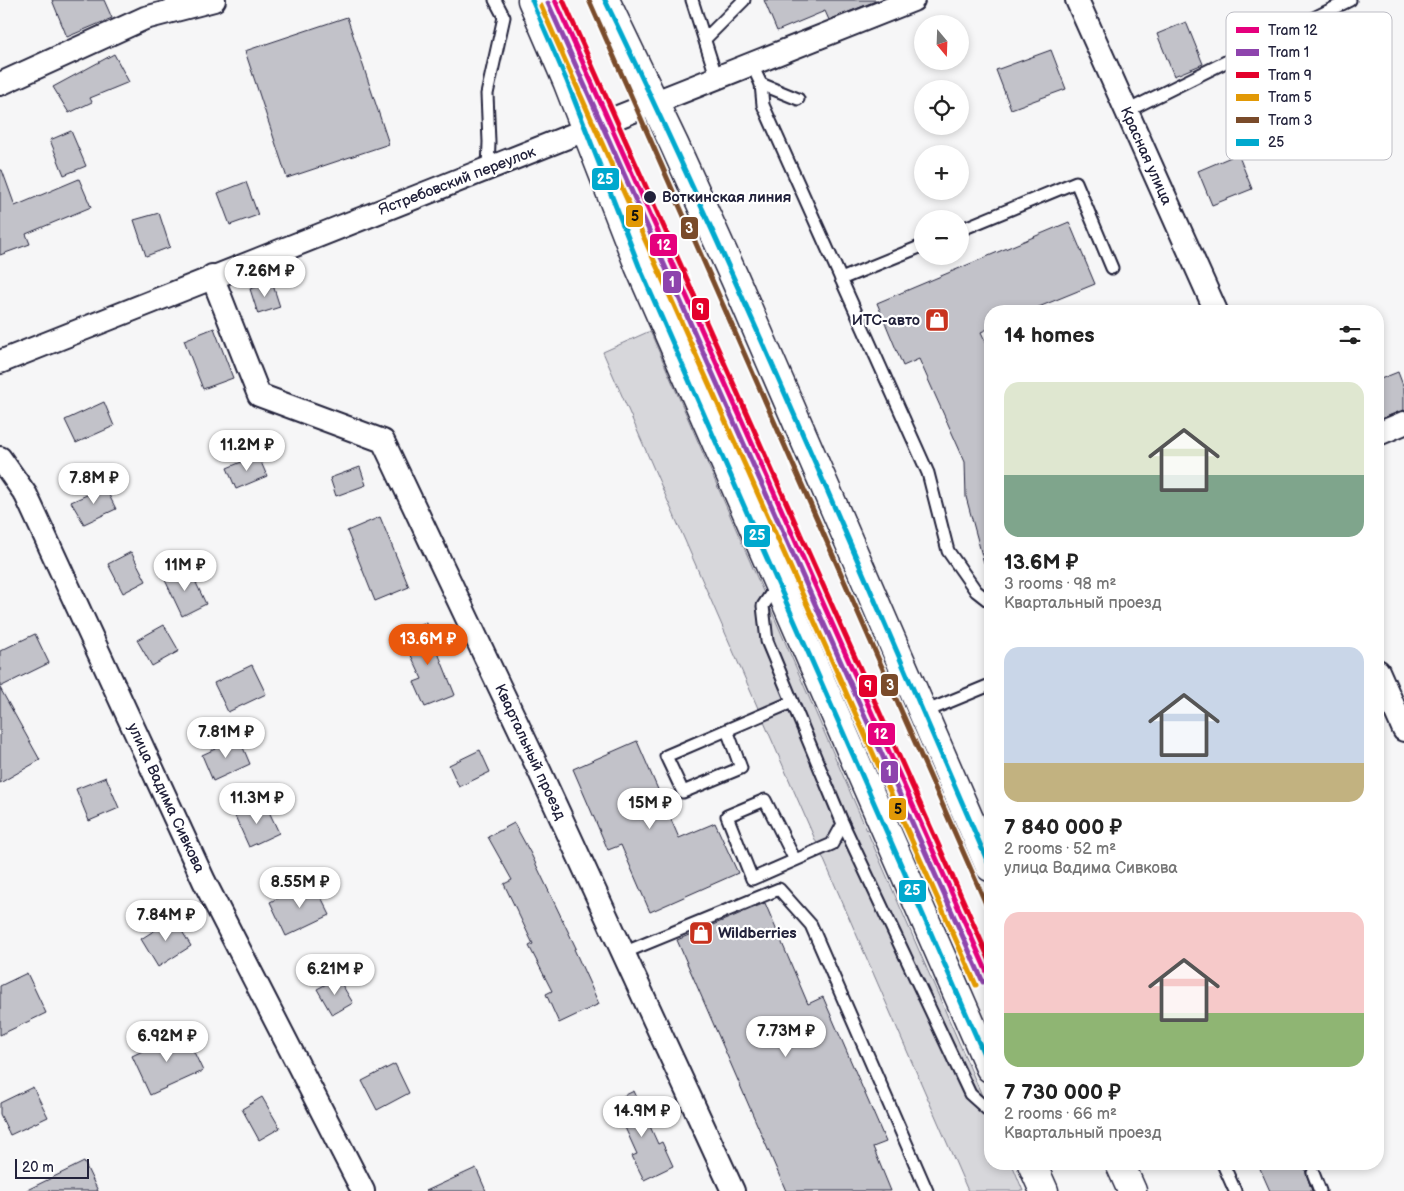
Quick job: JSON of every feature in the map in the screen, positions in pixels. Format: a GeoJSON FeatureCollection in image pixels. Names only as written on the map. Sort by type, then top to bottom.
{"type":"FeatureCollection","features":[{"type":"Feature","properties":{"kind":"main road"},"geometry":{"type":"LineString","coordinates":[[532,0],[567,81],[639,266],[984,1054]]}},
{"type":"Feature","properties":{"kind":"main road"},"geometry":{"type":"LineString","coordinates":[[605,0],[735,278],[984,854]]}},
{"type":"Feature","properties":{"kind":"main road"},"geometry":{"type":"LineString","coordinates":[[1035,1170],[1044,1191]]}},
{"type":"Feature","properties":{"kind":"main road"},"geometry":{"type":"LineString","coordinates":[[1123,1170],[1132,1191]]}},
{"type":"Feature","properties":{"kind":"street"},"geometry":{"type":"LineString","coordinates":[[0,84],[143,9],[214,0]]}},
{"type":"Feature","properties":{"kind":"street","name":"Ястребовский переулок"},"geometry":{"type":"LineString","coordinates":[[0,362],[212,276],[488,170],[717,79],[757,75],[913,0]]}},
{"type":"Feature","properties":{"kind":"street","name":"Красная улица"},"geometry":{"type":"LineString","coordinates":[[1077,0],[1213,305]]}},
{"type":"Feature","properties":{"kind":"street","name":"Квартальный проезд"},"geometry":{"type":"LineString","coordinates":[[212,276],[259,395],[384,441],[539,770],[733,1191]]}},
{"type":"Feature","properties":{"kind":"street"},"geometry":{"type":"LineString","coordinates":[[1384,431],[1404,423]]}},
{"type":"Feature","properties":{"kind":"street","name":"улица Вадима Сивкова"},"geometry":{"type":"LineString","coordinates":[[0,458],[26,495],[204,881],[363,1191]]}},
{"type":"Feature","properties":{"kind":"street"},"geometry":{"type":"LineString","coordinates":[[1384,685],[1404,730]]}},
{"type":"Feature","properties":{"kind":"lane"},"geometry":{"type":"LineString","coordinates":[[488,170],[487,94],[504,17],[495,0]]}},
{"type":"Feature","properties":{"kind":"lane"},"geometry":{"type":"LineString","coordinates":[[692,0],[717,79]]}},
{"type":"Feature","properties":{"kind":"lane"},"geometry":{"type":"LineString","coordinates":[[704,39],[744,0]]}},
{"type":"Feature","properties":{"kind":"lane"},"geometry":{"type":"LineString","coordinates":[[1326,12],[1350,0]]}},
{"type":"Feature","properties":{"kind":"lane"},"geometry":{"type":"LineString","coordinates":[[1127,111],[1226,62]]}},
{"type":"Feature","properties":{"kind":"lane"},"geometry":{"type":"LineString","coordinates":[[757,75],[798,100]]}},
{"type":"Feature","properties":{"kind":"lane"},"geometry":{"type":"LineString","coordinates":[[757,75],[763,105],[928,473],[948,551],[976,591],[984,597]]}},
{"type":"Feature","properties":{"kind":"lane"},"geometry":{"type":"LineString","coordinates":[[969,226],[1076,182],[1112,268]]}},
{"type":"Feature","properties":{"kind":"lane"},"geometry":{"type":"LineString","coordinates":[[841,279],[914,249]]}},
{"type":"Feature","properties":{"kind":"lane"},"geometry":{"type":"LineString","coordinates":[[778,584],[763,606],[767,641],[843,824],[970,1094],[984,1107]]}},
{"type":"Feature","properties":{"kind":"lane"},"geometry":{"type":"LineString","coordinates":[[922,713],[984,687]]}},
{"type":"Feature","properties":{"kind":"lane"},"geometry":{"type":"LineString","coordinates":[[727,730],[742,768],[683,792],[666,756],[792,702]]}},
{"type":"Feature","properties":{"kind":"lane"},"geometry":{"type":"LineString","coordinates":[[795,860],[765,800],[727,816],[752,879],[832,844],[843,824]]}},
{"type":"Feature","properties":{"kind":"lane"},"geometry":{"type":"LineString","coordinates":[[623,953],[780,890],[812,925],[927,1191]]}},
{"type":"Feature","properties":{"kind":"lane"},"geometry":{"type":"LineString","coordinates":[[1226,1170],[1235,1191]]}},
{"type":"Feature","properties":{"kind":"lane"},"geometry":{"type":"LineString","coordinates":[[1313,1173],[1320,1191]]}},
{"type":"Feature","properties":{"kind":"shaded area"},"geometry":{"type":"Polygon","coordinates":[[[650,331],[984,1100],[984,1170],[1014,1170],[1023,1191],[968,1191],[603,352],[650,331]]]}},
{"type":"Feature","properties":{"kind":"building"},"geometry":{"type":"Polygon","coordinates":[[[52,0],[104,0],[112,18],[67,37],[52,0]]]}},
{"type":"Feature","properties":{"kind":"building"},"geometry":{"type":"Polygon","coordinates":[[[764,0],[878,0],[829,20],[825,11],[777,31],[764,0]]]}},
{"type":"Feature","properties":{"kind":"building"},"geometry":{"type":"Polygon","coordinates":[[[347,17],[389,144],[287,178],[245,51],[347,17]]]}},
{"type":"Feature","properties":{"kind":"building"},"geometry":{"type":"Polygon","coordinates":[[[1186,22],[1203,64],[1174,76],[1157,34],[1186,22]]]}},
{"type":"Feature","properties":{"kind":"building"},"geometry":{"type":"Polygon","coordinates":[[[1051,50],[1066,89],[1011,109],[996,70],[1051,50]]]}},
{"type":"Feature","properties":{"kind":"building"},"geometry":{"type":"Polygon","coordinates":[[[114,54],[129,82],[90,98],[92,102],[69,113],[53,87],[114,54]]]}},
{"type":"Feature","properties":{"kind":"building"},"geometry":{"type":"Polygon","coordinates":[[[71,131],[86,166],[64,175],[50,140],[71,131]]]}},
{"type":"Feature","properties":{"kind":"building"},"geometry":{"type":"Polygon","coordinates":[[[1226,159],[1240,160],[1252,189],[1212,205],[1198,171],[1226,159]]]}},
{"type":"Feature","properties":{"kind":"building"},"geometry":{"type":"Polygon","coordinates":[[[0,170],[2,170],[15,206],[79,179],[91,207],[26,234],[30,244],[0,255],[0,170]]]}},
{"type":"Feature","properties":{"kind":"building"},"geometry":{"type":"Polygon","coordinates":[[[246,182],[258,215],[230,225],[218,193],[246,182]]]}},
{"type":"Feature","properties":{"kind":"building"},"geometry":{"type":"Polygon","coordinates":[[[159,213],[170,247],[146,256],[134,220],[159,213]]]}},
{"type":"Feature","properties":{"kind":"building"},"geometry":{"type":"Polygon","coordinates":[[[1069,222],[1095,284],[1044,305],[984,305],[984,331],[981,332],[984,338],[984,563],[966,497],[965,462],[919,359],[903,366],[877,303],[1069,222]]]}},
{"type":"Feature","properties":{"kind":"building"},"geometry":{"type":"Polygon","coordinates":[[[272,282],[280,307],[258,314],[250,289],[272,282]]]}},
{"type":"Feature","properties":{"kind":"building"},"geometry":{"type":"Polygon","coordinates":[[[214,328],[233,378],[203,389],[184,340],[214,328]]]}},
{"type":"Feature","properties":{"kind":"building"},"geometry":{"type":"Polygon","coordinates":[[[1398,372],[1404,388],[1404,410],[1384,418],[1384,378],[1398,372]]]}},
{"type":"Feature","properties":{"kind":"building"},"geometry":{"type":"Polygon","coordinates":[[[104,402],[114,426],[76,443],[65,420],[104,402]]]}},
{"type":"Feature","properties":{"kind":"building"},"geometry":{"type":"Polygon","coordinates":[[[258,455],[267,476],[236,489],[227,468],[258,455]]]}},
{"type":"Feature","properties":{"kind":"building"},"geometry":{"type":"Polygon","coordinates":[[[360,467],[366,485],[336,496],[330,478],[360,467]]]}},
{"type":"Feature","properties":{"kind":"building"},"geometry":{"type":"Polygon","coordinates":[[[105,487],[116,509],[84,524],[71,502],[105,487]]]}},
{"type":"Feature","properties":{"kind":"building"},"geometry":{"type":"Polygon","coordinates":[[[380,517],[409,587],[375,601],[347,531],[380,517]]]}},
{"type":"Feature","properties":{"kind":"building"},"geometry":{"type":"Polygon","coordinates":[[[131,552],[146,581],[123,593],[108,564],[131,552]]]}},
{"type":"Feature","properties":{"kind":"building"},"geometry":{"type":"Polygon","coordinates":[[[189,568],[206,604],[182,616],[165,580],[189,568]]]}},
{"type":"Feature","properties":{"kind":"building"},"geometry":{"type":"Polygon","coordinates":[[[426,623],[455,695],[425,707],[414,682],[422,679],[401,634],[426,623]]]}},
{"type":"Feature","properties":{"kind":"building"},"geometry":{"type":"Polygon","coordinates":[[[164,625],[179,651],[152,666],[137,640],[164,625]]]}},
{"type":"Feature","properties":{"kind":"building"},"geometry":{"type":"Polygon","coordinates":[[[35,634],[49,663],[0,687],[0,651],[35,634]]]}},
{"type":"Feature","properties":{"kind":"building"},"geometry":{"type":"Polygon","coordinates":[[[252,665],[266,694],[228,712],[214,683],[252,665]]]}},
{"type":"Feature","properties":{"kind":"building"},"geometry":{"type":"Polygon","coordinates":[[[0,688],[40,760],[0,783],[0,688]]]}},
{"type":"Feature","properties":{"kind":"building"},"geometry":{"type":"Polygon","coordinates":[[[239,738],[250,764],[213,781],[202,755],[239,738]]]}},
{"type":"Feature","properties":{"kind":"building"},"geometry":{"type":"Polygon","coordinates":[[[637,741],[679,838],[715,823],[738,873],[650,912],[621,845],[608,850],[573,769],[637,741]]]}},
{"type":"Feature","properties":{"kind":"building"},"geometry":{"type":"Polygon","coordinates":[[[480,750],[490,772],[459,787],[449,765],[480,750]]]}},
{"type":"Feature","properties":{"kind":"building"},"geometry":{"type":"Polygon","coordinates":[[[106,777],[119,808],[89,821],[76,789],[106,777]]]}},
{"type":"Feature","properties":{"kind":"building"},"geometry":{"type":"Polygon","coordinates":[[[265,803],[279,833],[249,847],[235,816],[265,803]]]}},
{"type":"Feature","properties":{"kind":"building"},"geometry":{"type":"Polygon","coordinates":[[[514,823],[576,948],[574,949],[599,1004],[559,1023],[546,994],[552,991],[529,946],[533,944],[504,884],[512,880],[488,837],[514,823]]]}},
{"type":"Feature","properties":{"kind":"building"},"geometry":{"type":"Polygon","coordinates":[[[313,881],[330,915],[286,936],[270,902],[313,881]]]}},
{"type":"Feature","properties":{"kind":"building"},"geometry":{"type":"Polygon","coordinates":[[[765,903],[808,1004],[823,997],[886,1142],[873,1147],[891,1191],[786,1191],[677,940],[765,903]]]}},
{"type":"Feature","properties":{"kind":"building"},"geometry":{"type":"Polygon","coordinates":[[[174,918],[191,946],[158,967],[141,939],[174,918]]]}},
{"type":"Feature","properties":{"kind":"building"},"geometry":{"type":"Polygon","coordinates":[[[27,973],[46,1013],[0,1035],[0,986],[27,973]]]}},
{"type":"Feature","properties":{"kind":"building"},"geometry":{"type":"Polygon","coordinates":[[[338,978],[353,1003],[332,1015],[317,989],[338,978]]]}},
{"type":"Feature","properties":{"kind":"building"},"geometry":{"type":"Polygon","coordinates":[[[184,1031],[203,1071],[150,1095],[132,1056],[184,1031]]]}},
{"type":"Feature","properties":{"kind":"building"},"geometry":{"type":"Polygon","coordinates":[[[395,1064],[409,1093],[377,1110],[362,1081],[395,1064]]]}},
{"type":"Feature","properties":{"kind":"building"},"geometry":{"type":"Polygon","coordinates":[[[33,1087],[48,1117],[10,1135],[0,1114],[0,1103],[33,1087]]]}},
{"type":"Feature","properties":{"kind":"building"},"geometry":{"type":"Polygon","coordinates":[[[634,1091],[658,1144],[662,1142],[673,1166],[644,1180],[632,1156],[637,1154],[613,1101],[634,1091]]]}},
{"type":"Feature","properties":{"kind":"building"},"geometry":{"type":"Polygon","coordinates":[[[262,1097],[280,1128],[259,1140],[242,1109],[262,1097]]]}},
{"type":"Feature","properties":{"kind":"building"},"geometry":{"type":"Polygon","coordinates":[[[84,1162],[98,1191],[25,1191],[84,1162]]]}},
{"type":"Feature","properties":{"kind":"building"},"geometry":{"type":"Polygon","coordinates":[[[476,1168],[486,1191],[426,1191],[476,1168]]]}},
{"type":"Feature","properties":{"kind":"building"},"geometry":{"type":"Polygon","coordinates":[[[1261,1170],[1305,1170],[1312,1191],[1270,1191],[1261,1170]]]}},
{"type":"Feature","properties":{"kind":"tram line","name":"12"},"geometry":{"type":"LineString","coordinates":[[555,0],[984,965]]}},
{"type":"Feature","properties":{"kind":"tram line","name":"9"},"geometry":{"type":"LineString","coordinates":[[563,0],[984,947]]}},
{"type":"Feature","properties":{"kind":"tram line","name":"3"},"geometry":{"type":"LineString","coordinates":[[589,0],[984,899]]}},
{"type":"Feature","properties":{"kind":"tram line","name":"1"},"geometry":{"type":"LineString","coordinates":[[548,3],[983,982]]}},
{"type":"Feature","properties":{"kind":"tram line","name":"5"},"geometry":{"type":"LineString","coordinates":[[541,6],[976,985]]}},
{"type":"Feature","properties":{"kind":"transit line","name":"25"},"geometry":{"type":"LineString","coordinates":[[532,0],[567,81],[639,266],[984,1054]]}},
{"type":"Feature","properties":{"kind":"transit line","name":"25"},"geometry":{"type":"LineString","coordinates":[[605,0],[754,323],[984,853]]}},
{"type":"Feature","properties":{"kind":"place","name":"Воткинская линия"},"geometry":{"type":"Point","coordinates":[650,197]}},
{"type":"Feature","properties":{"kind":"place","name":"ИТС-авто"},"geometry":{"type":"Point","coordinates":[937,320]}},
{"type":"Feature","properties":{"kind":"place","name":"Wildberries"},"geometry":{"type":"Point","coordinates":[701,933]}}]}
